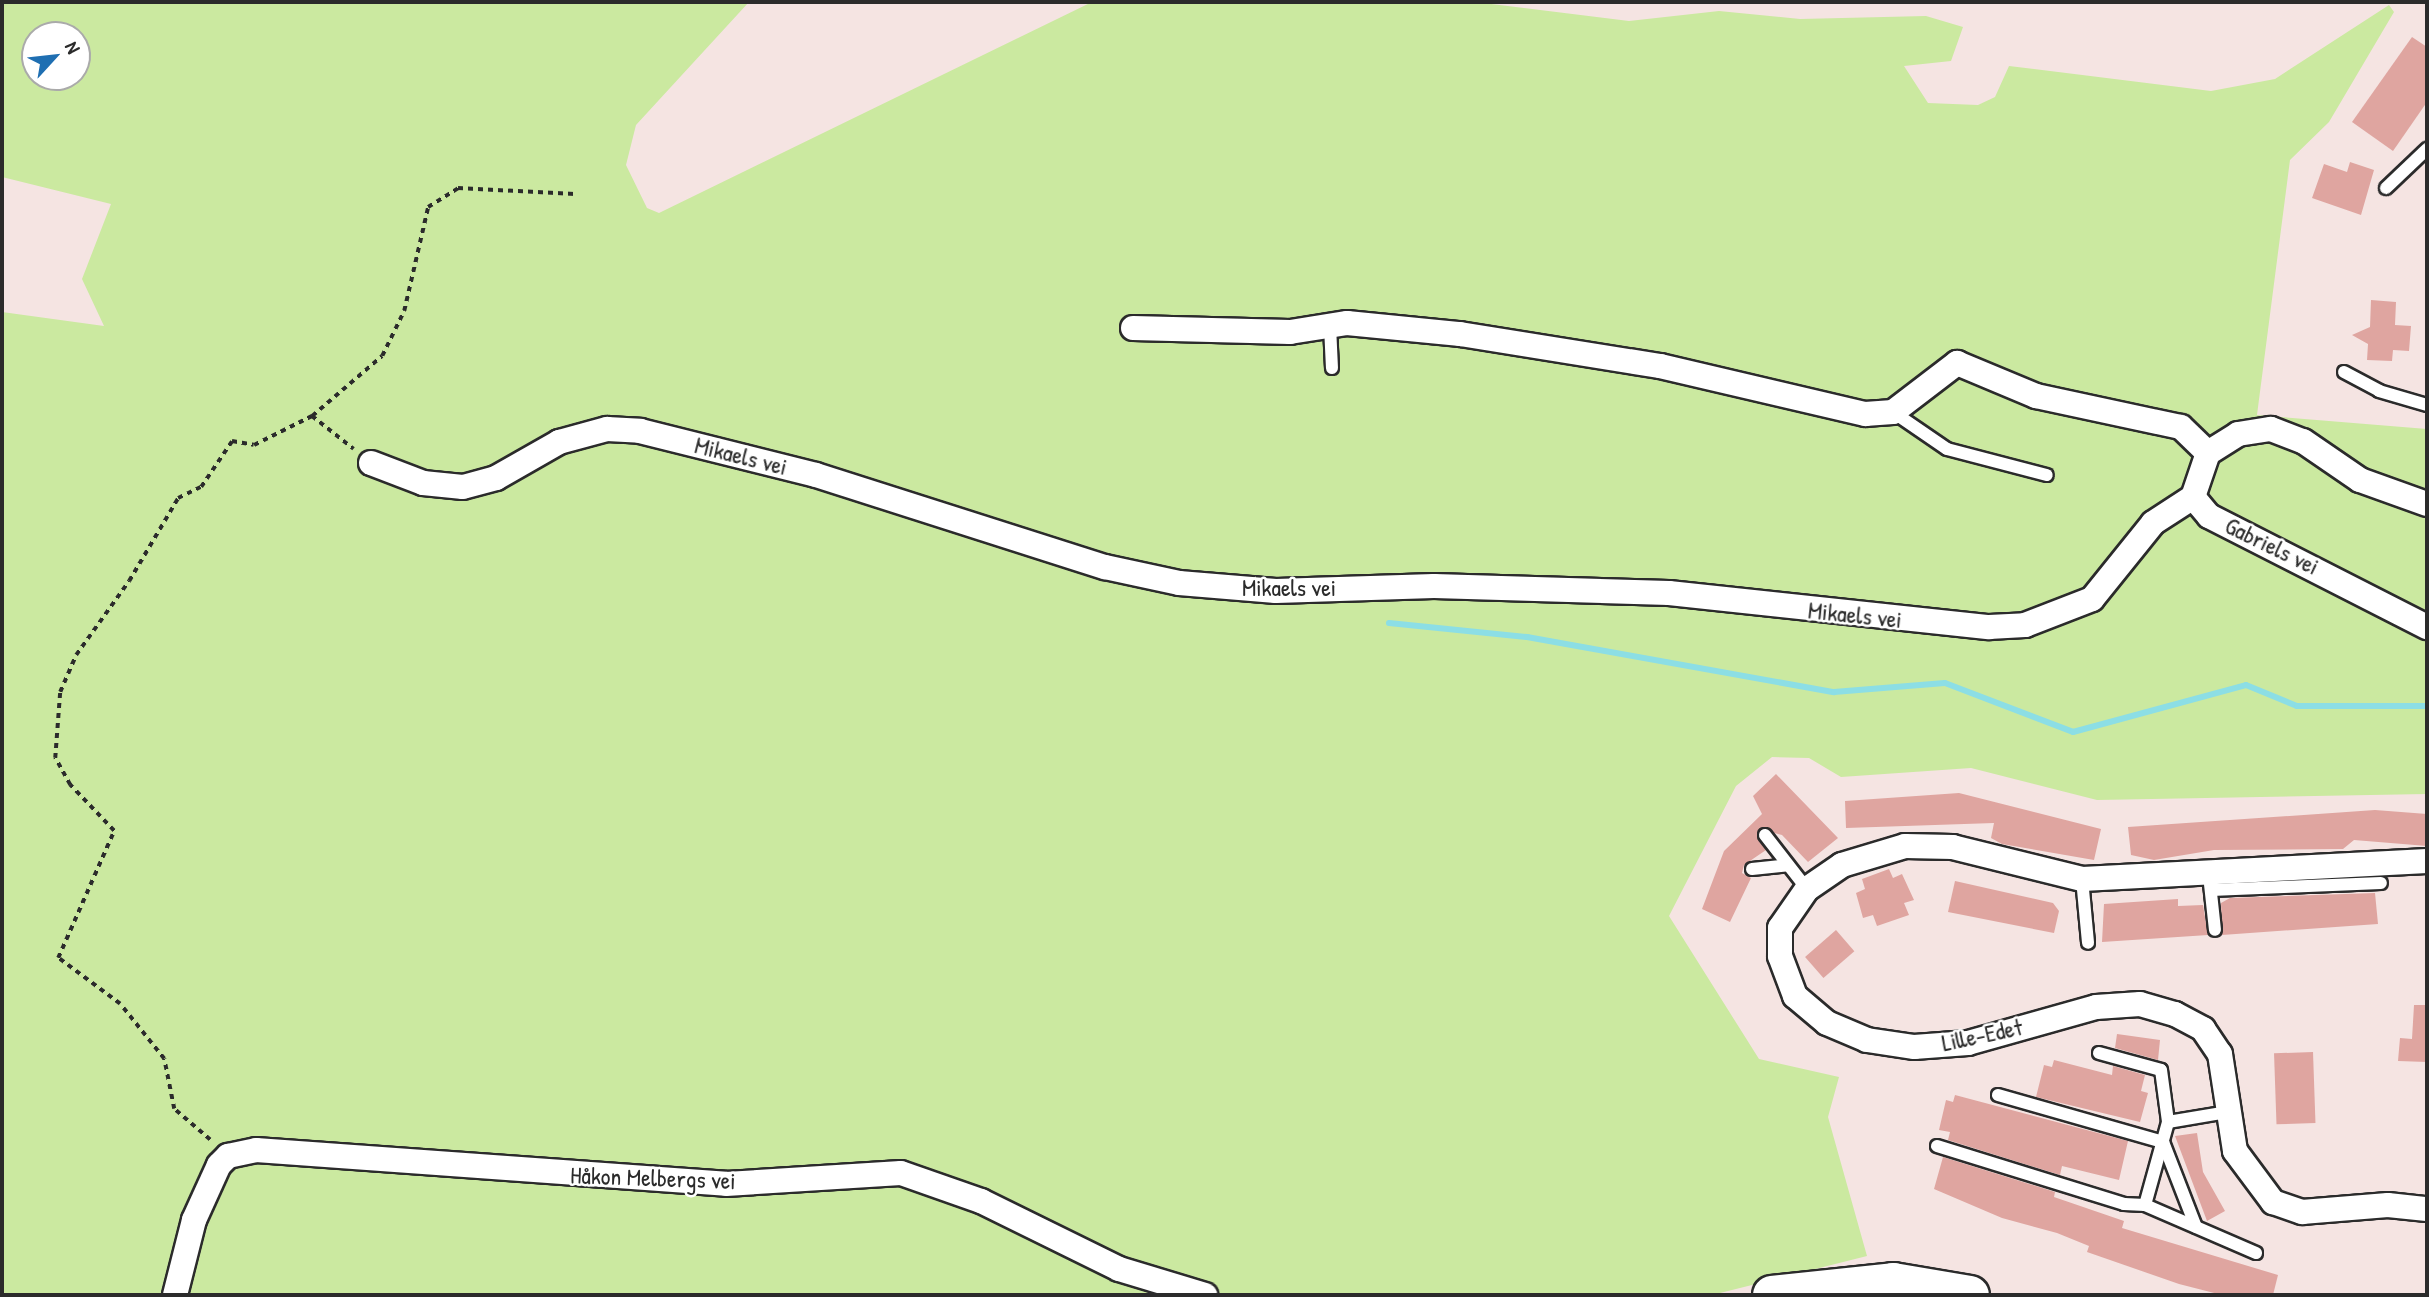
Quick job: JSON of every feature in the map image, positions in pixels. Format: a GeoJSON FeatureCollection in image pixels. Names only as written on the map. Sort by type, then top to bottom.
{"type":"FeatureCollection","features":[{"type":"Feature","properties":{"kind":"main road"},"geometry":{"type":"LineString","coordinates":[[1772,1295],[1893,1282],[1970,1295]]}},
{"type":"Feature","properties":{"kind":"street"},"geometry":{"type":"LineString","coordinates":[[1133,328],[1290,332],[1330,326],[1373,325],[1560,348],[1865,414],[1893,412],[1957,363],[2036,396],[2181,427],[2208,453]]}},
{"type":"Feature","properties":{"kind":"street","name":"Mikaels vei"},"geometry":{"type":"LineString","coordinates":[[371,463],[423,483],[463,487],[496,478],[559,442],[607,429],[640,430],[816,475],[1105,567],[1179,583],[1276,591],[1447,586],[1670,593],[1989,627],[2042,620],[2092,599],[2153,523],[2193,497]]}},
{"type":"Feature","properties":{"kind":"street"},"geometry":{"type":"LineString","coordinates":[[2193,497],[2208,453],[2238,434],[2272,429],[2303,441],[2360,480],[2427,505]]}},
{"type":"Feature","properties":{"kind":"street","name":"Gabriels vei"},"geometry":{"type":"LineString","coordinates":[[2193,497],[2209,516],[2427,627]]}},
{"type":"Feature","properties":{"kind":"street","name":"Lille-Edet"},"geometry":{"type":"LineString","coordinates":[[2427,861],[2210,880],[2082,879],[1953,847],[1905,846],[1842,865],[1807,890],[1780,928],[1780,956],[1795,996],[1827,1023],[1867,1040],[1914,1047],[1968,1043],[2096,1007],[2140,1004],[2203,1029],[2220,1054],[2228,1112],[2244,1168],[2273,1202],[2302,1212],[2388,1205],[2427,1209]]}},
{"type":"Feature","properties":{"kind":"street","name":"Håkon Melbergs vei"},"geometry":{"type":"LineString","coordinates":[[228,1156],[256,1150],[726,1184],[901,1173],[981,1201],[1119,1269],[1205,1295]]}},
{"type":"Feature","properties":{"kind":"street"},"geometry":{"type":"LineString","coordinates":[[175,1295],[194,1220],[228,1156]]}},
{"type":"Feature","properties":{"kind":"lane"},"geometry":{"type":"LineString","coordinates":[[2386,188],[2427,149]]}},
{"type":"Feature","properties":{"kind":"lane"},"geometry":{"type":"LineString","coordinates":[[1330,326],[1332,368]]}},
{"type":"Feature","properties":{"kind":"lane"},"geometry":{"type":"LineString","coordinates":[[2344,372],[2379,391],[2427,405]]}},
{"type":"Feature","properties":{"kind":"lane"},"geometry":{"type":"LineString","coordinates":[[1893,412],[1947,449],[2047,475]]}},
{"type":"Feature","properties":{"kind":"lane"},"geometry":{"type":"LineString","coordinates":[[1765,835],[1807,890]]}},
{"type":"Feature","properties":{"kind":"lane"},"geometry":{"type":"LineString","coordinates":[[1752,869],[1788,865]]}},
{"type":"Feature","properties":{"kind":"lane"},"geometry":{"type":"LineString","coordinates":[[2289,875],[2381,883]]}},
{"type":"Feature","properties":{"kind":"lane"},"geometry":{"type":"LineString","coordinates":[[2082,879],[2088,943]]}},
{"type":"Feature","properties":{"kind":"lane"},"geometry":{"type":"LineString","coordinates":[[2210,880],[2215,930]]}},
{"type":"Feature","properties":{"kind":"lane"},"geometry":{"type":"LineString","coordinates":[[2099,1053],[2161,1070],[2168,1122],[2145,1205]]}},
{"type":"Feature","properties":{"kind":"lane"},"geometry":{"type":"LineString","coordinates":[[1998,1095],[2163,1142]]}},
{"type":"Feature","properties":{"kind":"lane"},"geometry":{"type":"LineString","coordinates":[[2168,1122],[2228,1112]]}},
{"type":"Feature","properties":{"kind":"lane"},"geometry":{"type":"LineString","coordinates":[[2163,1142],[2196,1227]]}},
{"type":"Feature","properties":{"kind":"lane"},"geometry":{"type":"LineString","coordinates":[[1937,1146],[2124,1204],[2145,1205],[2256,1253]]}},
{"type":"Feature","properties":{"kind":"path"},"geometry":{"type":"LineString","coordinates":[[228,1156],[174,1109],[164,1059],[120,1004],[58,958],[114,831],[69,785],[55,758],[60,692],[76,655],[129,581],[178,498],[201,488],[232,442],[254,445],[312,416],[382,356],[404,311],[428,207],[458,188],[575,194]]}},
{"type":"Feature","properties":{"kind":"path"},"geometry":{"type":"LineString","coordinates":[[312,416],[371,463]]}},
{"type":"Feature","properties":{"kind":"green space"},"geometry":{"type":"Polygon","coordinates":[[[2,2],[749,2],[636,125],[626,165],[647,208],[659,213],[1092,2],[1475,2],[1629,21],[1719,11],[1800,19],[1926,16],[1963,27],[1951,61],[1904,66],[1928,103],[1978,105],[1995,97],[2009,66],[2211,91],[2275,79],[2389,5],[2394,12],[2329,122],[2290,160],[2257,415],[2427,429],[2427,794],[2097,800],[1971,768],[1841,777],[1809,758],[1772,757],[1736,786],[1669,916],[1759,1059],[1839,1077],[1828,1117],[1867,1256],[1712,1295],[2,1295],[2,312],[104,326],[82,279],[111,204],[2,177],[2,2]]]}},
{"type":"Feature","properties":{"kind":"building"},"geometry":{"type":"Polygon","coordinates":[[[2412,37],[2427,47],[2427,102],[2393,151],[2352,122],[2412,37]]]}},
{"type":"Feature","properties":{"kind":"building"},"geometry":{"type":"Polygon","coordinates":[[[2350,162],[2374,170],[2361,215],[2312,198],[2324,164],[2347,172],[2350,162]]]}},
{"type":"Feature","properties":{"kind":"building"},"geometry":{"type":"Polygon","coordinates":[[[2371,300],[2396,302],[2395,325],[2411,326],[2409,351],[2393,350],[2392,361],[2367,360],[2368,344],[2352,335],[2370,327],[2371,300]]]}},
{"type":"Feature","properties":{"kind":"building"},"geometry":{"type":"Polygon","coordinates":[[[1776,774],[1838,838],[1808,862],[1782,835],[1759,829],[1757,837],[1766,850],[1744,865],[1742,873],[1751,878],[1730,922],[1702,909],[1724,851],[1762,814],[1753,796],[1776,774]]]}},
{"type":"Feature","properties":{"kind":"building"},"geometry":{"type":"Polygon","coordinates":[[[1959,793],[2101,829],[2094,860],[2002,844],[1991,838],[1994,823],[1846,828],[1845,801],[1959,793]]]}},
{"type":"Feature","properties":{"kind":"building"},"geometry":{"type":"Polygon","coordinates":[[[2375,810],[2427,814],[2427,846],[2354,840],[2343,849],[2214,850],[2154,860],[2131,855],[2128,827],[2375,810]]]}},
{"type":"Feature","properties":{"kind":"building"},"geometry":{"type":"Polygon","coordinates":[[[1889,869],[1893,878],[1902,874],[1914,900],[1904,903],[1909,915],[1877,926],[1873,915],[1863,918],[1856,893],[1865,889],[1862,879],[1889,869]]]}},
{"type":"Feature","properties":{"kind":"building"},"geometry":{"type":"Polygon","coordinates":[[[1955,881],[2053,903],[2059,911],[2054,933],[1948,912],[1955,881]]]}},
{"type":"Feature","properties":{"kind":"building"},"geometry":{"type":"Polygon","coordinates":[[[2375,893],[2378,924],[2222,935],[2221,903],[2230,898],[2375,893]]]}},
{"type":"Feature","properties":{"kind":"building"},"geometry":{"type":"Polygon","coordinates":[[[2178,899],[2178,906],[2203,905],[2208,935],[2102,942],[2104,904],[2178,899]]]}},
{"type":"Feature","properties":{"kind":"building"},"geometry":{"type":"Polygon","coordinates":[[[1836,930],[1854,951],[1823,978],[1805,957],[1836,930]]]}},
{"type":"Feature","properties":{"kind":"building"},"geometry":{"type":"Polygon","coordinates":[[[2414,1005],[2427,1005],[2427,1062],[2398,1061],[2400,1038],[2412,1039],[2414,1005]]]}},
{"type":"Feature","properties":{"kind":"building"},"geometry":{"type":"Polygon","coordinates":[[[2117,1034],[2160,1040],[2158,1060],[2115,1048],[2117,1034]]]}},
{"type":"Feature","properties":{"kind":"building"},"geometry":{"type":"Polygon","coordinates":[[[2313,1052],[2315,1123],[2277,1124],[2274,1053],[2313,1052]]]}},
{"type":"Feature","properties":{"kind":"building"},"geometry":{"type":"Polygon","coordinates":[[[2054,1060],[2112,1075],[2113,1066],[2145,1075],[2141,1091],[2148,1093],[2140,1122],[2036,1097],[2044,1065],[2052,1067],[2054,1060]]]}},
{"type":"Feature","properties":{"kind":"building"},"geometry":{"type":"Polygon","coordinates":[[[1955,1095],[2128,1141],[2119,1180],[2062,1166],[2060,1175],[1948,1140],[1950,1132],[1939,1130],[1946,1100],[1953,1102],[1955,1095]]]}},
{"type":"Feature","properties":{"kind":"building"},"geometry":{"type":"Polygon","coordinates":[[[2197,1133],[2203,1172],[2225,1211],[2207,1221],[2175,1136],[2197,1133]]]}},
{"type":"Feature","properties":{"kind":"building"},"geometry":{"type":"Polygon","coordinates":[[[1943,1157],[2055,1192],[2054,1197],[2124,1221],[2122,1228],[2278,1275],[2273,1295],[2222,1295],[2179,1284],[2087,1252],[2089,1246],[2057,1233],[2002,1218],[1934,1189],[1943,1157]]]}},
{"type":"Feature","properties":{"kind":"waterway"},"geometry":{"type":"LineString","coordinates":[[1389,623],[1527,637],[1834,692],[1945,683],[2073,732],[2246,685],[2297,706],[2427,706]]}}]}
